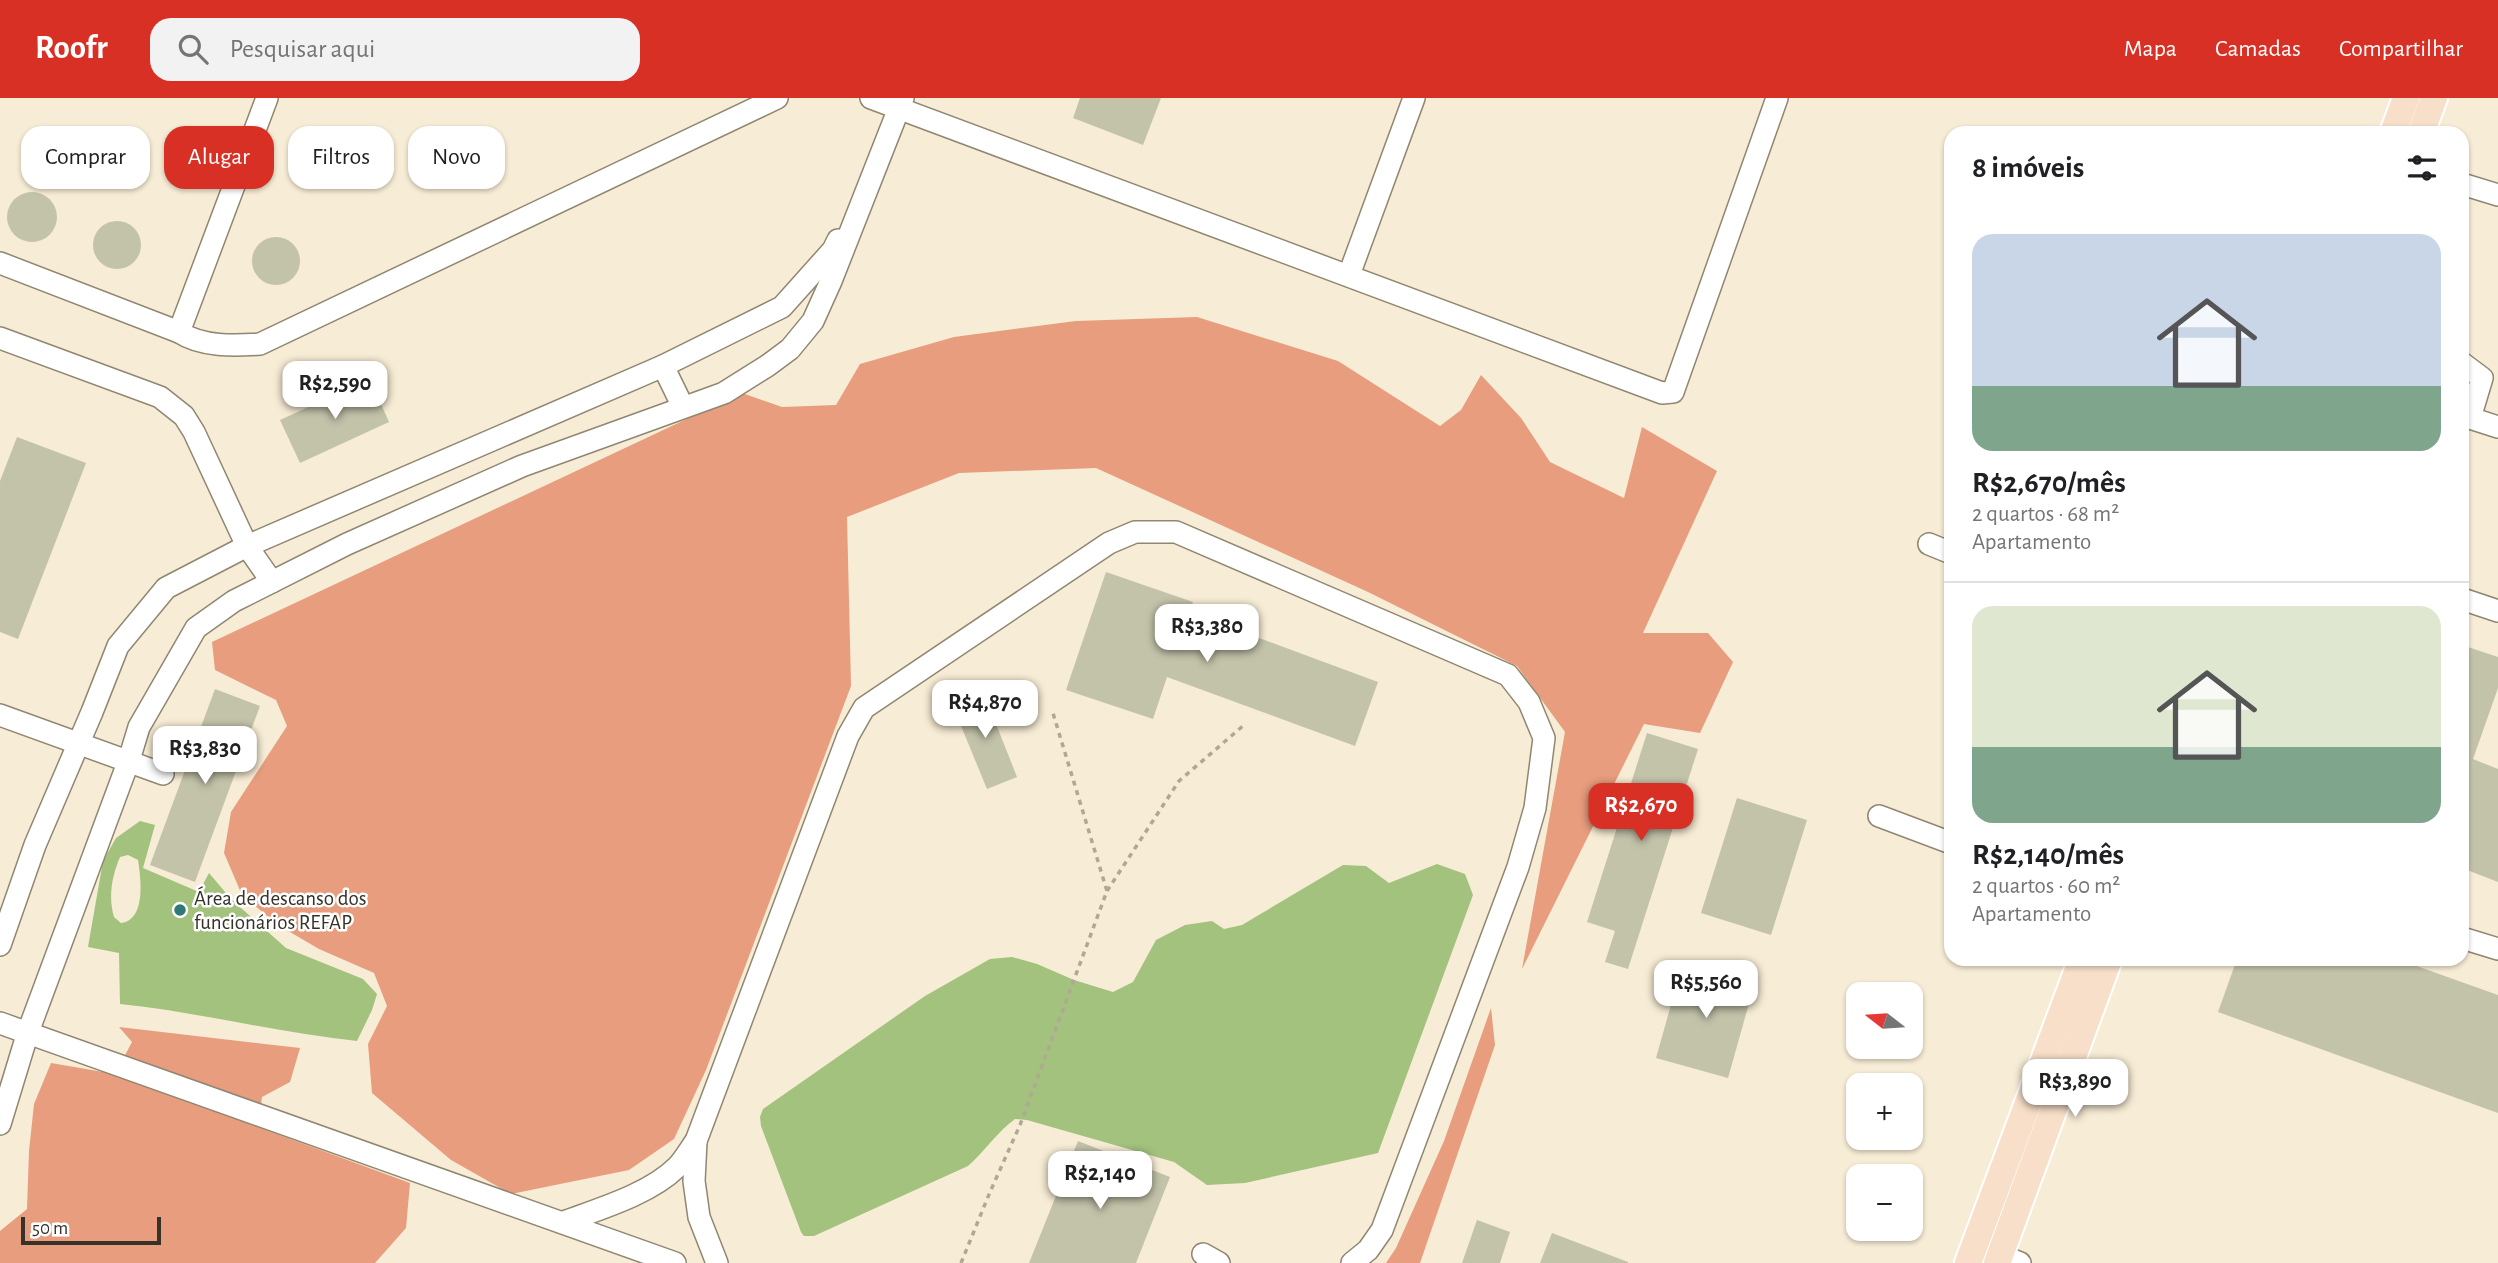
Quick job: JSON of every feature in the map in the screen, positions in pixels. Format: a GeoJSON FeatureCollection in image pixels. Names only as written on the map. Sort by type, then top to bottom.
{"type":"FeatureCollection","features":[{"type":"Feature","properties":{"kind":"main road"},"geometry":{"type":"LineString","coordinates":[[2396,126],[2406,98]]}},
{"type":"Feature","properties":{"kind":"main road"},"geometry":{"type":"LineString","coordinates":[[2424,126],[2434,98]]}},
{"type":"Feature","properties":{"kind":"main road"},"geometry":{"type":"LineString","coordinates":[[1968,1263],[2079,966]]}},
{"type":"Feature","properties":{"kind":"main road"},"geometry":{"type":"LineString","coordinates":[[2006,1260],[2107,966]]}},
{"type":"Feature","properties":{"kind":"lane"},"geometry":{"type":"LineString","coordinates":[[179,332],[267,98]]}},
{"type":"Feature","properties":{"kind":"lane"},"geometry":{"type":"LineString","coordinates":[[0,263],[179,332],[187,338],[230,347],[260,344],[777,98]]}},
{"type":"Feature","properties":{"kind":"lane"},"geometry":{"type":"LineString","coordinates":[[872,98],[901,103],[1662,393],[1673,392],[1777,98]]}},
{"type":"Feature","properties":{"kind":"lane"},"geometry":{"type":"LineString","coordinates":[[1349,275],[1415,98]]}},
{"type":"Feature","properties":{"kind":"lane"},"geometry":{"type":"LineString","coordinates":[[0,1124],[28,1032],[139,727],[196,628],[234,601],[347,544],[522,466],[724,393],[790,349],[813,321],[879,164],[901,103]]}},
{"type":"Feature","properties":{"kind":"lane"},"geometry":{"type":"LineString","coordinates":[[0,944],[35,845],[118,646],[166,588],[247,546],[663,366],[782,307],[833,250],[879,164]]}},
{"type":"Feature","properties":{"kind":"lane"},"geometry":{"type":"LineString","coordinates":[[2469,186],[2498,195]]}},
{"type":"Feature","properties":{"kind":"lane"},"geometry":{"type":"LineString","coordinates":[[0,338],[160,397],[184,416],[247,546],[272,582]]}},
{"type":"Feature","properties":{"kind":"lane"},"geometry":{"type":"LineString","coordinates":[[663,366],[683,407]]}},
{"type":"Feature","properties":{"kind":"lane"},"geometry":{"type":"LineString","coordinates":[[2469,369],[2482,378],[2470,418],[2498,427]]}},
{"type":"Feature","properties":{"kind":"lane"},"geometry":{"type":"LineString","coordinates":[[564,1222],[625,1200],[656,1182],[676,1168],[696,1141],[848,736],[864,708],[1109,543],[1135,532],[1177,532],[1508,675],[1529,702],[1544,738],[1535,808],[1513,880],[1382,1230],[1368,1250],[1352,1263]]}},
{"type":"Feature","properties":{"kind":"lane"},"geometry":{"type":"LineString","coordinates":[[1928,544],[1944,550]]}},
{"type":"Feature","properties":{"kind":"lane"},"geometry":{"type":"LineString","coordinates":[[2469,601],[2498,611]]}},
{"type":"Feature","properties":{"kind":"lane"},"geometry":{"type":"LineString","coordinates":[[0,715],[163,774]]}},
{"type":"Feature","properties":{"kind":"lane"},"geometry":{"type":"LineString","coordinates":[[1879,817],[1944,840]]}},
{"type":"Feature","properties":{"kind":"lane"},"geometry":{"type":"LineString","coordinates":[[2469,940],[2498,949]]}},
{"type":"Feature","properties":{"kind":"lane"},"geometry":{"type":"LineString","coordinates":[[0,1023],[675,1263]]}},
{"type":"Feature","properties":{"kind":"lane"},"geometry":{"type":"LineString","coordinates":[[696,1141],[694,1181],[699,1217],[717,1263]]}},
{"type":"Feature","properties":{"kind":"path"},"geometry":{"type":"LineString","coordinates":[[1052,710],[1107,891]]}},
{"type":"Feature","properties":{"kind":"path"},"geometry":{"type":"LineString","coordinates":[[961,1263],[1020,1125],[1107,891],[1179,781],[1244,725]]}},
{"type":"Feature","properties":{"kind":"shaded area"},"geometry":{"type":"Polygon","coordinates":[[[1197,317],[1338,361],[1440,426],[1461,410],[1481,375],[1521,418],[1550,462],[1624,498],[1642,427],[1717,471],[1643,633],[1708,633],[1733,662],[1700,733],[1644,724],[1522,969],[1565,732],[1517,666],[1368,592],[1096,468],[959,473],[847,517],[851,686],[706,1070],[674,1139],[629,1170],[511,1194],[451,1160],[372,1093],[368,1044],[387,1006],[374,973],[319,949],[278,925],[242,895],[224,853],[231,812],[287,726],[276,700],[215,670],[212,642],[742,393],[782,407],[836,405],[860,364],[954,337],[1076,321],[1197,317]]]}},
{"type":"Feature","properties":{"kind":"shaded area","name":"Área de descanso dos funcionários REFAP"},"geometry":{"type":"Polygon","coordinates":[[[140,821],[155,825],[143,868],[199,892],[209,873],[231,899],[286,948],[363,979],[377,994],[357,1041],[120,1004],[119,953],[88,947],[103,861],[116,838],[140,821]],[[128,855],[120,857],[115,872],[111,902],[114,917],[121,923],[135,915],[138,907],[141,887],[138,860],[128,855]]]}},
{"type":"Feature","properties":{"kind":"shaded area"},"geometry":{"type":"Polygon","coordinates":[[[1437,864],[1465,874],[1473,895],[1378,1153],[1245,1183],[1207,1185],[1174,1162],[1027,1120],[1015,1119],[968,1166],[814,1236],[804,1236],[801,1232],[761,1126],[763,1109],[925,996],[990,959],[1012,957],[1113,992],[1133,982],[1156,940],[1185,925],[1212,921],[1224,929],[1242,925],[1343,865],[1366,866],[1389,883],[1437,864]]]}},
{"type":"Feature","properties":{"kind":"shaded area"},"geometry":{"type":"Polygon","coordinates":[[[1491,1008],[1495,1045],[1420,1263],[1386,1263],[1396,1248],[1444,1141],[1491,1008]]]}},
{"type":"Feature","properties":{"kind":"shaded area"},"geometry":{"type":"Polygon","coordinates":[[[119,1027],[300,1048],[290,1082],[262,1097],[258,1127],[410,1183],[406,1228],[375,1263],[0,1263],[0,1231],[27,1209],[34,1104],[51,1063],[115,1074],[132,1042],[119,1027]]]}},
{"type":"Feature","properties":{"kind":"building"},"geometry":{"type":"Polygon","coordinates":[[[1080,98],[1161,98],[1143,145],[1073,118],[1080,98]]]}},
{"type":"Feature","properties":{"kind":"building"},"geometry":{"type":"Polygon","coordinates":[[[32,192],[49,200],[57,217],[49,234],[32,242],[15,234],[7,217],[15,200],[32,192]]]}},
{"type":"Feature","properties":{"kind":"building"},"geometry":{"type":"Polygon","coordinates":[[[117,221],[134,228],[141,245],[134,262],[117,269],[100,262],[93,245],[100,228],[117,221]]]}},
{"type":"Feature","properties":{"kind":"building"},"geometry":{"type":"Polygon","coordinates":[[[276,237],[293,244],[300,261],[293,278],[276,285],[259,278],[252,261],[259,244],[276,237]]]}},
{"type":"Feature","properties":{"kind":"building"},"geometry":{"type":"Polygon","coordinates":[[[370,379],[389,422],[300,463],[280,420],[370,379]]]}},
{"type":"Feature","properties":{"kind":"building"},"geometry":{"type":"Polygon","coordinates":[[[17,437],[86,463],[18,639],[0,632],[0,481],[17,437]]]}},
{"type":"Feature","properties":{"kind":"building"},"geometry":{"type":"Polygon","coordinates":[[[1106,572],[1193,602],[1189,612],[1378,682],[1355,746],[1167,677],[1153,719],[1066,690],[1106,572]]]}},
{"type":"Feature","properties":{"kind":"building"},"geometry":{"type":"Polygon","coordinates":[[[2469,647],[2498,657],[2498,688],[2473,759],[2498,769],[2498,882],[2469,871],[2469,647]]]}},
{"type":"Feature","properties":{"kind":"building"},"geometry":{"type":"Polygon","coordinates":[[[215,689],[260,706],[195,882],[150,865],[215,689]]]}},
{"type":"Feature","properties":{"kind":"building"},"geometry":{"type":"Polygon","coordinates":[[[983,691],[1017,777],[987,789],[952,704],[983,691]]]}},
{"type":"Feature","properties":{"kind":"building"},"geometry":{"type":"Polygon","coordinates":[[[1647,733],[1698,749],[1628,969],[1605,962],[1615,931],[1587,922],[1647,733]]]}},
{"type":"Feature","properties":{"kind":"building"},"geometry":{"type":"Polygon","coordinates":[[[1737,798],[1807,820],[1771,935],[1701,913],[1737,798]]]}},
{"type":"Feature","properties":{"kind":"building"},"geometry":{"type":"Polygon","coordinates":[[[1683,962],[1755,982],[1728,1078],[1656,1058],[1683,962]]]}},
{"type":"Feature","properties":{"kind":"building"},"geometry":{"type":"Polygon","coordinates":[[[2234,966],[2417,966],[2498,995],[2498,1113],[2218,1012],[2234,966]]]}},
{"type":"Feature","properties":{"kind":"building"},"geometry":{"type":"Polygon","coordinates":[[[1078,1141],[1170,1177],[1136,1263],[1029,1263],[1078,1141]]]}},
{"type":"Feature","properties":{"kind":"building"},"geometry":{"type":"Polygon","coordinates":[[[1477,1220],[1510,1232],[1500,1263],[1462,1263],[1477,1220]]]}},
{"type":"Feature","properties":{"kind":"building"},"geometry":{"type":"Polygon","coordinates":[[[1552,1233],[1628,1262],[1628,1263],[1540,1263],[1552,1233]]]}},
{"type":"Feature","properties":{"kind":"place","name":"Área de descanso dos funcionários REFAP"},"geometry":{"type":"Point","coordinates":[180,910]}}]}
